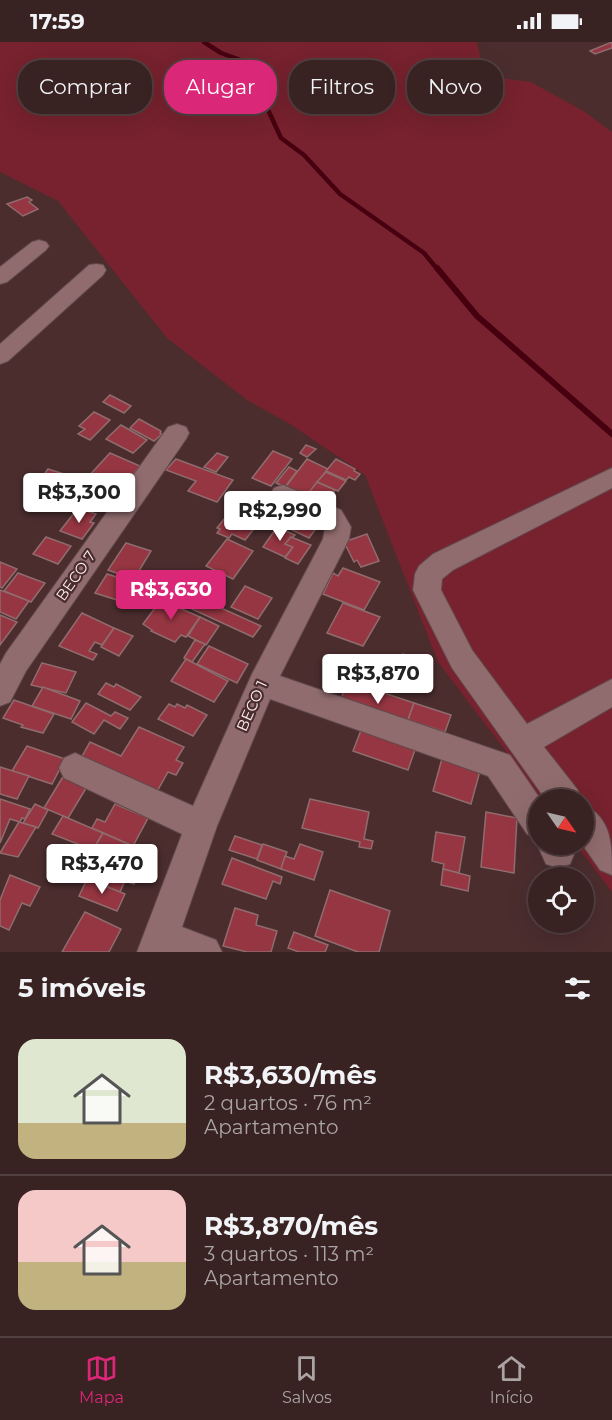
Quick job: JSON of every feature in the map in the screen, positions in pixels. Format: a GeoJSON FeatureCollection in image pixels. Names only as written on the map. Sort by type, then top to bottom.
{"type":"FeatureCollection","features":[{"type":"Feature","properties":{"kind":"lane"},"geometry":{"type":"LineString","coordinates":[[0,277],[39,246]]}},
{"type":"Feature","properties":{"kind":"lane"},"geometry":{"type":"LineString","coordinates":[[0,356],[96,270]]}},
{"type":"Feature","properties":{"kind":"lane","name":"BECO 7"},"geometry":{"type":"LineString","coordinates":[[0,693],[16,662],[177,433]]}},
{"type":"Feature","properties":{"kind":"lane"},"geometry":{"type":"LineString","coordinates":[[558,789],[462,659],[427,590],[429,574],[443,562],[612,477]]}},
{"type":"Feature","properties":{"kind":"lane","name":"BECO 1"},"geometry":{"type":"LineString","coordinates":[[158,944],[201,826],[262,683],[336,538],[338,527],[332,517],[283,495]]}},
{"type":"Feature","properties":{"kind":"lane"},"geometry":{"type":"LineString","coordinates":[[262,683],[499,765],[528,808]]}},
{"type":"Feature","properties":{"kind":"lane"},"geometry":{"type":"LineString","coordinates":[[522,743],[612,692]]}},
{"type":"Feature","properties":{"kind":"lane"},"geometry":{"type":"LineString","coordinates":[[75,768],[201,826]]}},
{"type":"Feature","properties":{"kind":"lane"},"geometry":{"type":"LineString","coordinates":[[594,834],[612,858]]}},
{"type":"Feature","properties":{"kind":"lane"},"geometry":{"type":"LineString","coordinates":[[158,944],[204,952]]}},
{"type":"Feature","properties":{"kind":"shaded area"},"geometry":{"type":"Polygon","coordinates":[[[0,42],[477,42],[481,60],[407,60],[407,114],[503,114],[503,78],[531,82],[585,112],[612,132],[612,892],[584,855],[594,855],[594,789],[534,789],[438,662],[365,475],[290,424],[247,400],[167,338],[58,201],[0,172],[0,42]]]}},
{"type":"Feature","properties":{"kind":"building"},"geometry":{"type":"Polygon","coordinates":[[[612,42],[612,48],[595,54],[590,51],[612,42]]]}},
{"type":"Feature","properties":{"kind":"building"},"geometry":{"type":"Polygon","coordinates":[[[27,197],[32,200],[29,202],[38,209],[23,216],[7,204],[27,197]]]}},
{"type":"Feature","properties":{"kind":"building"},"geometry":{"type":"Polygon","coordinates":[[[110,395],[131,406],[124,413],[103,402],[110,395]]]}},
{"type":"Feature","properties":{"kind":"building"},"geometry":{"type":"Polygon","coordinates":[[[94,412],[110,420],[90,440],[78,434],[85,429],[79,426],[94,412]]]}},
{"type":"Feature","properties":{"kind":"building"},"geometry":{"type":"Polygon","coordinates":[[[139,419],[161,431],[162,434],[154,441],[130,428],[139,419]]]}},
{"type":"Feature","properties":{"kind":"building"},"geometry":{"type":"Polygon","coordinates":[[[121,425],[147,440],[133,453],[106,439],[121,425]]]}},
{"type":"Feature","properties":{"kind":"building"},"geometry":{"type":"Polygon","coordinates":[[[306,445],[316,449],[307,457],[300,453],[306,445]]]}},
{"type":"Feature","properties":{"kind":"building"},"geometry":{"type":"Polygon","coordinates":[[[273,451],[292,459],[271,486],[252,478],[273,451]]]}},
{"type":"Feature","properties":{"kind":"building"},"geometry":{"type":"Polygon","coordinates":[[[110,453],[140,466],[118,492],[87,478],[110,453]]]}},
{"type":"Feature","properties":{"kind":"building"},"geometry":{"type":"Polygon","coordinates":[[[217,453],[228,457],[216,472],[204,467],[217,453]]]}},
{"type":"Feature","properties":{"kind":"building"},"geometry":{"type":"Polygon","coordinates":[[[176,459],[233,480],[217,502],[188,491],[196,481],[166,470],[176,459]]]}},
{"type":"Feature","properties":{"kind":"building"},"geometry":{"type":"Polygon","coordinates":[[[307,459],[328,469],[304,499],[284,489],[307,459]]]}},
{"type":"Feature","properties":{"kind":"building"},"geometry":{"type":"Polygon","coordinates":[[[336,459],[360,474],[355,480],[349,477],[346,480],[326,471],[336,459]]]}},
{"type":"Feature","properties":{"kind":"building"},"geometry":{"type":"Polygon","coordinates":[[[289,467],[297,471],[285,487],[276,483],[289,467]]]}},
{"type":"Feature","properties":{"kind":"building"},"geometry":{"type":"Polygon","coordinates":[[[48,469],[70,476],[62,486],[41,479],[48,469]]]}},
{"type":"Feature","properties":{"kind":"building"},"geometry":{"type":"Polygon","coordinates":[[[326,472],[346,481],[338,491],[317,482],[326,472]]]}},
{"type":"Feature","properties":{"kind":"building"},"geometry":{"type":"Polygon","coordinates":[[[75,478],[110,490],[104,499],[68,486],[75,478]]]}},
{"type":"Feature","properties":{"kind":"building"},"geometry":{"type":"Polygon","coordinates":[[[317,482],[335,490],[323,507],[304,499],[317,482]]]}},
{"type":"Feature","properties":{"kind":"building"},"geometry":{"type":"Polygon","coordinates":[[[56,484],[84,493],[75,505],[54,499],[58,493],[51,491],[56,484]]]}},
{"type":"Feature","properties":{"kind":"building"},"geometry":{"type":"Polygon","coordinates":[[[270,504],[286,511],[275,526],[258,519],[270,504]]]}},
{"type":"Feature","properties":{"kind":"building"},"geometry":{"type":"Polygon","coordinates":[[[78,508],[96,514],[90,522],[94,523],[82,539],[60,531],[78,508]]]}},
{"type":"Feature","properties":{"kind":"building"},"geometry":{"type":"Polygon","coordinates":[[[233,508],[261,520],[245,540],[232,534],[229,538],[217,533],[220,529],[217,528],[233,508]]]}},
{"type":"Feature","properties":{"kind":"building"},"geometry":{"type":"Polygon","coordinates":[[[286,510],[320,523],[309,538],[288,528],[286,531],[275,526],[286,510]]]}},
{"type":"Feature","properties":{"kind":"building"},"geometry":{"type":"Polygon","coordinates":[[[277,527],[295,535],[285,544],[293,547],[285,557],[263,547],[277,527]]]}},
{"type":"Feature","properties":{"kind":"building"},"geometry":{"type":"Polygon","coordinates":[[[367,534],[379,561],[361,567],[357,560],[354,562],[344,542],[367,534]]]}},
{"type":"Feature","properties":{"kind":"building"},"geometry":{"type":"Polygon","coordinates":[[[46,537],[71,546],[58,564],[33,554],[46,537]]]}},
{"type":"Feature","properties":{"kind":"building"},"geometry":{"type":"Polygon","coordinates":[[[291,537],[311,545],[298,564],[285,558],[293,547],[285,544],[291,537]]]}},
{"type":"Feature","properties":{"kind":"building"},"geometry":{"type":"Polygon","coordinates":[[[227,539],[253,551],[233,579],[206,566],[227,539]]]}},
{"type":"Feature","properties":{"kind":"building"},"geometry":{"type":"Polygon","coordinates":[[[126,543],[151,551],[134,579],[108,570],[126,543]]]}},
{"type":"Feature","properties":{"kind":"building"},"geometry":{"type":"Polygon","coordinates":[[[0,562],[17,569],[2,588],[0,587],[0,562]]]}},
{"type":"Feature","properties":{"kind":"building"},"geometry":{"type":"Polygon","coordinates":[[[343,568],[380,582],[364,610],[323,594],[333,573],[338,576],[343,568]]]}},
{"type":"Feature","properties":{"kind":"building"},"geometry":{"type":"Polygon","coordinates":[[[18,573],[45,583],[31,602],[4,591],[18,573]]]}},
{"type":"Feature","properties":{"kind":"building"},"geometry":{"type":"Polygon","coordinates":[[[107,574],[123,579],[117,587],[123,589],[117,600],[95,593],[107,574]]]}},
{"type":"Feature","properties":{"kind":"building"},"geometry":{"type":"Polygon","coordinates":[[[245,586],[272,598],[258,619],[231,607],[245,586]]]}},
{"type":"Feature","properties":{"kind":"building"},"geometry":{"type":"Polygon","coordinates":[[[0,590],[29,601],[16,619],[0,612],[0,590]]]}},
{"type":"Feature","properties":{"kind":"building"},"geometry":{"type":"Polygon","coordinates":[[[188,593],[261,626],[253,637],[181,604],[188,593]]]}},
{"type":"Feature","properties":{"kind":"building"},"geometry":{"type":"Polygon","coordinates":[[[161,600],[200,617],[186,637],[181,635],[175,642],[151,631],[143,624],[161,600]]]}},
{"type":"Feature","properties":{"kind":"building"},"geometry":{"type":"Polygon","coordinates":[[[343,603],[380,617],[363,646],[327,633],[343,603]]]}},
{"type":"Feature","properties":{"kind":"building"},"geometry":{"type":"Polygon","coordinates":[[[82,613],[114,628],[102,645],[95,642],[89,651],[97,654],[93,660],[59,646],[82,613]]]}},
{"type":"Feature","properties":{"kind":"building"},"geometry":{"type":"Polygon","coordinates":[[[0,615],[17,622],[0,645],[0,615]]]}},
{"type":"Feature","properties":{"kind":"building"},"geometry":{"type":"Polygon","coordinates":[[[200,617],[219,626],[206,645],[188,636],[200,617]]]}},
{"type":"Feature","properties":{"kind":"building"},"geometry":{"type":"Polygon","coordinates":[[[114,628],[133,636],[119,656],[101,647],[114,628]]]}},
{"type":"Feature","properties":{"kind":"building"},"geometry":{"type":"Polygon","coordinates":[[[195,640],[205,644],[192,662],[184,658],[195,640]]]}},
{"type":"Feature","properties":{"kind":"building"},"geometry":{"type":"Polygon","coordinates":[[[209,646],[248,664],[237,683],[197,664],[209,646]]]}},
{"type":"Feature","properties":{"kind":"building"},"geometry":{"type":"Polygon","coordinates":[[[403,654],[415,659],[413,667],[430,675],[424,690],[374,675],[382,655],[400,661],[403,654]]]}},
{"type":"Feature","properties":{"kind":"building"},"geometry":{"type":"Polygon","coordinates":[[[186,659],[228,681],[214,702],[171,681],[186,659]]]}},
{"type":"Feature","properties":{"kind":"building"},"geometry":{"type":"Polygon","coordinates":[[[42,663],[76,672],[66,693],[31,685],[42,663]]]}},
{"type":"Feature","properties":{"kind":"building"},"geometry":{"type":"Polygon","coordinates":[[[348,681],[414,703],[408,720],[413,721],[410,730],[339,704],[348,681]]]}},
{"type":"Feature","properties":{"kind":"building"},"geometry":{"type":"Polygon","coordinates":[[[106,683],[114,687],[116,684],[141,697],[130,710],[98,694],[106,683]]]}},
{"type":"Feature","properties":{"kind":"building"},"geometry":{"type":"Polygon","coordinates":[[[43,687],[80,701],[71,719],[32,706],[43,687]]]}},
{"type":"Feature","properties":{"kind":"building"},"geometry":{"type":"Polygon","coordinates":[[[14,700],[54,714],[43,733],[21,727],[23,725],[3,718],[14,700]]]}},
{"type":"Feature","properties":{"kind":"building"},"geometry":{"type":"Polygon","coordinates":[[[86,703],[111,716],[115,712],[128,718],[120,729],[104,720],[94,734],[72,722],[86,703]]]}},
{"type":"Feature","properties":{"kind":"building"},"geometry":{"type":"Polygon","coordinates":[[[414,703],[451,715],[445,732],[408,720],[414,703]]]}},
{"type":"Feature","properties":{"kind":"building"},"geometry":{"type":"Polygon","coordinates":[[[169,704],[175,707],[177,704],[185,708],[187,705],[207,715],[193,736],[158,719],[169,704]]]}},
{"type":"Feature","properties":{"kind":"building"},"geometry":{"type":"Polygon","coordinates":[[[363,725],[417,744],[408,770],[353,751],[363,725]]]}},
{"type":"Feature","properties":{"kind":"building"},"geometry":{"type":"Polygon","coordinates":[[[139,727],[184,747],[176,760],[183,763],[176,775],[168,772],[155,795],[80,760],[90,742],[121,756],[139,727]]]}},
{"type":"Feature","properties":{"kind":"building"},"geometry":{"type":"Polygon","coordinates":[[[27,746],[65,759],[52,784],[12,771],[27,746]]]}},
{"type":"Feature","properties":{"kind":"building"},"geometry":{"type":"Polygon","coordinates":[[[443,755],[481,767],[471,804],[433,791],[443,755]]]}},
{"type":"Feature","properties":{"kind":"building"},"geometry":{"type":"Polygon","coordinates":[[[0,767],[29,776],[17,799],[0,794],[0,767]]]}},
{"type":"Feature","properties":{"kind":"building"},"geometry":{"type":"Polygon","coordinates":[[[67,770],[91,780],[68,818],[44,808],[67,770]]]}},
{"type":"Feature","properties":{"kind":"building"},"geometry":{"type":"Polygon","coordinates":[[[0,799],[30,809],[25,819],[22,818],[20,822],[10,819],[0,843],[0,799]]]}},
{"type":"Feature","properties":{"kind":"building"},"geometry":{"type":"Polygon","coordinates":[[[310,799],[369,812],[364,839],[373,841],[371,849],[359,847],[360,842],[302,828],[310,799]]]}},
{"type":"Feature","properties":{"kind":"building"},"geometry":{"type":"Polygon","coordinates":[[[35,804],[48,810],[38,828],[23,823],[35,804]]]}},
{"type":"Feature","properties":{"kind":"building"},"geometry":{"type":"Polygon","coordinates":[[[115,804],[148,818],[133,846],[92,828],[97,819],[105,822],[115,804]]]}},
{"type":"Feature","properties":{"kind":"building"},"geometry":{"type":"Polygon","coordinates":[[[486,812],[517,818],[514,873],[481,867],[486,812]]]}},
{"type":"Feature","properties":{"kind":"building"},"geometry":{"type":"Polygon","coordinates":[[[63,816],[103,833],[93,850],[52,834],[63,816]]]}},
{"type":"Feature","properties":{"kind":"building"},"geometry":{"type":"Polygon","coordinates":[[[19,822],[36,827],[18,857],[0,853],[19,822]]]}},
{"type":"Feature","properties":{"kind":"building"},"geometry":{"type":"Polygon","coordinates":[[[436,832],[465,837],[459,873],[443,869],[444,864],[432,861],[436,832]]]}},
{"type":"Feature","properties":{"kind":"building"},"geometry":{"type":"Polygon","coordinates":[[[103,833],[135,847],[126,865],[93,850],[103,833]]]}},
{"type":"Feature","properties":{"kind":"building"},"geometry":{"type":"Polygon","coordinates":[[[235,836],[262,845],[257,859],[229,850],[235,836]]]}},
{"type":"Feature","properties":{"kind":"building"},"geometry":{"type":"Polygon","coordinates":[[[263,844],[287,852],[281,869],[257,860],[263,844]]]}},
{"type":"Feature","properties":{"kind":"building"},"geometry":{"type":"Polygon","coordinates":[[[300,844],[323,852],[314,880],[281,869],[285,856],[294,859],[300,844]]]}},
{"type":"Feature","properties":{"kind":"building"},"geometry":{"type":"Polygon","coordinates":[[[84,847],[140,870],[134,884],[125,881],[120,892],[70,872],[84,847]]]}},
{"type":"Feature","properties":{"kind":"building"},"geometry":{"type":"Polygon","coordinates":[[[232,858],[282,877],[280,884],[273,881],[266,899],[222,884],[232,858]]]}},
{"type":"Feature","properties":{"kind":"building"},"geometry":{"type":"Polygon","coordinates":[[[443,869],[470,876],[468,891],[441,885],[443,869]]]}},
{"type":"Feature","properties":{"kind":"building"},"geometry":{"type":"Polygon","coordinates":[[[10,875],[40,887],[30,906],[22,903],[9,930],[0,926],[0,900],[10,875]]]}},
{"type":"Feature","properties":{"kind":"building"},"geometry":{"type":"Polygon","coordinates":[[[87,879],[125,894],[117,911],[79,896],[87,879]]]}},
{"type":"Feature","properties":{"kind":"building"},"geometry":{"type":"Polygon","coordinates":[[[330,890],[390,911],[379,952],[358,952],[315,936],[330,890]]]}},
{"type":"Feature","properties":{"kind":"building"},"geometry":{"type":"Polygon","coordinates":[[[235,908],[258,915],[256,925],[277,931],[271,952],[247,952],[223,946],[235,908]]]}},
{"type":"Feature","properties":{"kind":"building"},"geometry":{"type":"Polygon","coordinates":[[[85,912],[121,929],[109,952],[62,952],[85,912]]]}},
{"type":"Feature","properties":{"kind":"building"},"geometry":{"type":"Polygon","coordinates":[[[294,932],[328,945],[325,952],[299,952],[288,948],[294,932]]]}},
{"type":"Feature","properties":{"kind":"waterway"},"geometry":{"type":"LineString","coordinates":[[204,42],[221,53],[246,62],[281,138],[304,155],[340,194],[424,253],[438,270]]}},
{"type":"Feature","properties":{"kind":"waterway"},"geometry":{"type":"LineString","coordinates":[[437,268],[477,316],[612,434]]}}]}
